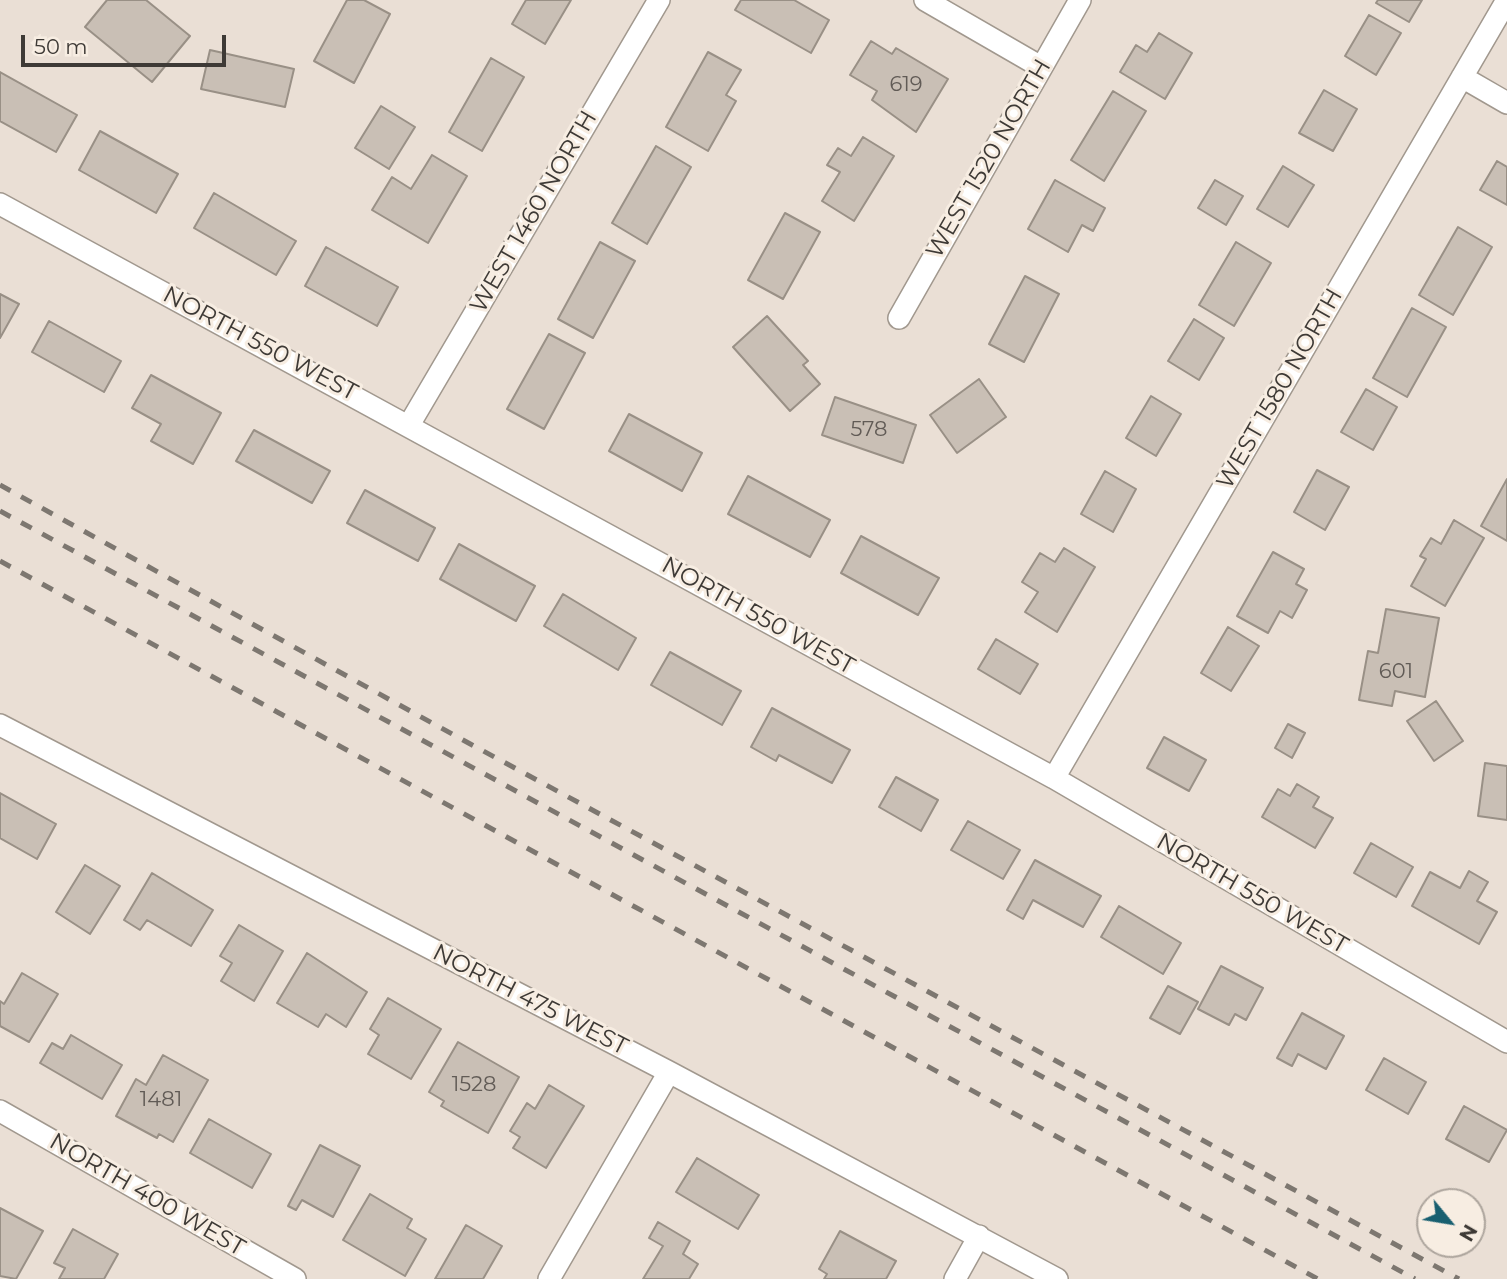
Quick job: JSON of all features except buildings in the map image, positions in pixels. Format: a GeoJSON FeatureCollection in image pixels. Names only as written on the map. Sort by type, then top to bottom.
{"type":"FeatureCollection","features":[{"type":"Feature","properties":{"kind":"street","name":"WEST 1460 NORTH"},"geometry":{"type":"LineString","coordinates":[[410,425],[659,0]]}},
{"type":"Feature","properties":{"kind":"street"},"geometry":{"type":"LineString","coordinates":[[925,0],[1041,67]]}},
{"type":"Feature","properties":{"kind":"street","name":"WEST 1520 NORTH"},"geometry":{"type":"LineString","coordinates":[[899,318],[1080,0]]}},
{"type":"Feature","properties":{"kind":"street","name":"WEST 1580 NORTH"},"geometry":{"type":"LineString","coordinates":[[1054,778],[1507,0]]}},
{"type":"Feature","properties":{"kind":"street"},"geometry":{"type":"LineString","coordinates":[[1462,77],[1507,103]]}},
{"type":"Feature","properties":{"kind":"street","name":"NORTH 550 WEST"},"geometry":{"type":"LineString","coordinates":[[0,204],[1054,778],[1507,1042]]}},
{"type":"Feature","properties":{"kind":"street","name":"NORTH 475 WEST"},"geometry":{"type":"LineString","coordinates":[[0,725],[669,1072],[1057,1279]]}},
{"type":"Feature","properties":{"kind":"street"},"geometry":{"type":"LineString","coordinates":[[549,1279],[669,1072]]}},
{"type":"Feature","properties":{"kind":"street","name":"NORTH 400 WEST"},"geometry":{"type":"LineString","coordinates":[[0,1111],[295,1279]]}},
{"type":"Feature","properties":{"kind":"street"},"geometry":{"type":"LineString","coordinates":[[956,1279],[979,1236]]}},
{"type":"Feature","properties":{"kind":"railway"},"geometry":{"type":"LineString","coordinates":[[0,485],[463,740],[1459,1279]]}},
{"type":"Feature","properties":{"kind":"railway"},"geometry":{"type":"LineString","coordinates":[[0,511],[1415,1279]]}},
{"type":"Feature","properties":{"kind":"railway"},"geometry":{"type":"LineString","coordinates":[[0,561],[1318,1279]]}}]}
